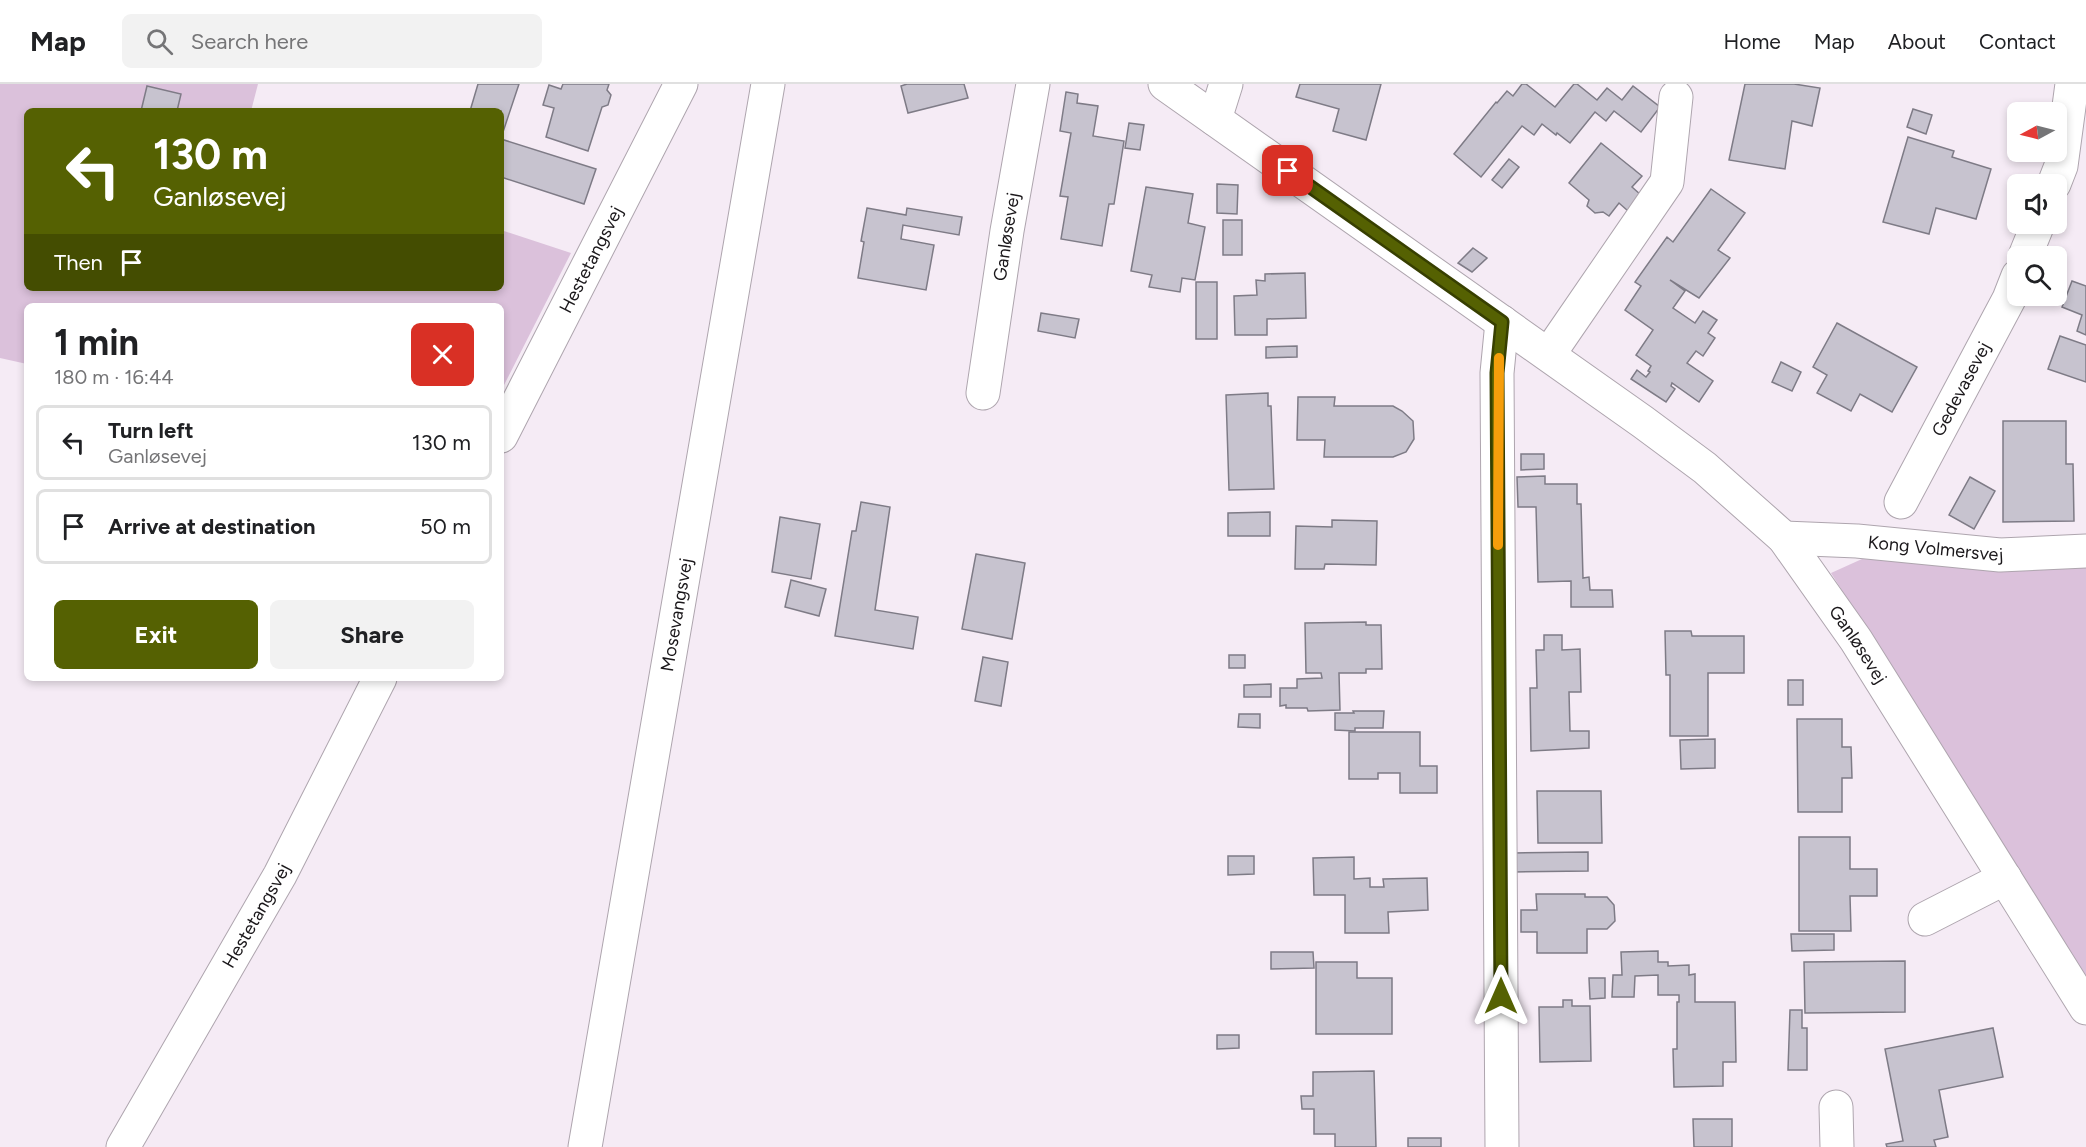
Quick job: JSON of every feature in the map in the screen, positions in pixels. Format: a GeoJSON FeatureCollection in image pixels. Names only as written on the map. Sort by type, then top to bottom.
{"type":"FeatureCollection","features":[{"type":"Feature","properties":{"kind":"street","name":"Hestetangsvej"},"geometry":{"type":"LineString","coordinates":[[504,430],[681,84]]}},
{"type":"Feature","properties":{"kind":"street","name":"Mosevangsvej"},"geometry":{"type":"LineString","coordinates":[[585,1147],[768,84]]}},
{"type":"Feature","properties":{"kind":"street","name":"Ganløsevej"},"geometry":{"type":"LineString","coordinates":[[983,393],[1007,231],[1033,84]]}},
{"type":"Feature","properties":{"kind":"street","name":"Ganløsevej"},"geometry":{"type":"LineString","coordinates":[[1165,84],[1549,354],[1705,468],[1784,538],[1856,640],[2086,1008]]}},
{"type":"Feature","properties":{"kind":"street"},"geometry":{"type":"LineString","coordinates":[[1215,120],[1226,84]]}},
{"type":"Feature","properties":{"kind":"street"},"geometry":{"type":"LineString","coordinates":[[2058,174],[2061,165],[2072,84]]}},
{"type":"Feature","properties":{"kind":"street"},"geometry":{"type":"LineString","coordinates":[[1549,354],[1666,182],[1676,98]]}},
{"type":"Feature","properties":{"kind":"street","name":"Gedevasevej"},"geometry":{"type":"LineString","coordinates":[[1901,502],[2007,300]]}},
{"type":"Feature","properties":{"kind":"street"},"geometry":{"type":"LineString","coordinates":[[1502,322],[1497,373],[1502,1147]]}},
{"type":"Feature","properties":{"kind":"street","name":"Kong Volmersvej"},"geometry":{"type":"LineString","coordinates":[[1784,538],[1857,541],[2000,555],[2086,551]]}},
{"type":"Feature","properties":{"kind":"street","name":"Hestetangsvej"},"geometry":{"type":"LineString","coordinates":[[123,1147],[280,875],[378,681]]}},
{"type":"Feature","properties":{"kind":"street"},"geometry":{"type":"LineString","coordinates":[[1925,919],[2005,878]]}},
{"type":"Feature","properties":{"kind":"street"},"geometry":{"type":"LineString","coordinates":[[1836,1107],[1837,1147]]}},
{"type":"Feature","properties":{"kind":"shaded area"},"geometry":{"type":"Polygon","coordinates":[[[0,84],[258,84],[252,108],[24,108],[24,291],[504,291],[504,231],[571,253],[504,385],[504,303],[24,303],[24,363],[0,358],[0,84]]]}},
{"type":"Feature","properties":{"kind":"shaded area"},"geometry":{"type":"Polygon","coordinates":[[[1862,559],[2012,566],[2086,561],[2086,978],[1831,573],[1862,559]]]}},
{"type":"Feature","properties":{"kind":"building"},"geometry":{"type":"Polygon","coordinates":[[[478,84],[519,84],[504,129],[504,108],[471,108],[478,84]]]}},
{"type":"Feature","properties":{"kind":"building"},"geometry":{"type":"Polygon","coordinates":[[[563,84],[609,84],[607,90],[611,95],[608,105],[602,107],[588,151],[546,137],[554,108],[543,105],[549,85],[561,89],[563,84]]]}},
{"type":"Feature","properties":{"kind":"building"},"geometry":{"type":"Polygon","coordinates":[[[907,84],[964,84],[968,98],[908,113],[901,86],[907,84]]]}},
{"type":"Feature","properties":{"kind":"building"},"geometry":{"type":"Polygon","coordinates":[[[1300,84],[1381,84],[1366,140],[1333,131],[1339,109],[1296,97],[1300,84]]]}},
{"type":"Feature","properties":{"kind":"building"},"geometry":{"type":"Polygon","coordinates":[[[1522,84],[1526,84],[1555,107],[1574,84],[1577,84],[1597,100],[1607,88],[1622,100],[1633,86],[1660,107],[1641,132],[1614,111],[1606,121],[1595,112],[1570,143],[1542,124],[1534,135],[1522,126],[1481,177],[1454,154],[1496,102],[1507,91],[1513,96],[1522,84]]]}},
{"type":"Feature","properties":{"kind":"building"},"geometry":{"type":"Polygon","coordinates":[[[1745,84],[1794,84],[1820,88],[1812,126],[1792,121],[1785,169],[1729,160],[1745,84]]]}},
{"type":"Feature","properties":{"kind":"building"},"geometry":{"type":"Polygon","coordinates":[[[147,86],[181,94],[178,108],[142,108],[147,86]]]}},
{"type":"Feature","properties":{"kind":"building"},"geometry":{"type":"Polygon","coordinates":[[[1066,92],[1078,94],[1077,103],[1098,106],[1093,136],[1124,141],[1114,204],[1109,204],[1102,246],[1061,239],[1068,197],[1060,196],[1071,133],[1060,131],[1066,92]]]}},
{"type":"Feature","properties":{"kind":"building"},"geometry":{"type":"Polygon","coordinates":[[[1913,109],[1932,115],[1926,134],[1907,127],[1913,109]]]}},
{"type":"Feature","properties":{"kind":"building"},"geometry":{"type":"Polygon","coordinates":[[[1129,123],[1144,125],[1140,150],[1125,148],[1129,123]]]}},
{"type":"Feature","properties":{"kind":"building"},"geometry":{"type":"Polygon","coordinates":[[[1908,137],[1954,151],[1952,157],[1991,169],[1976,219],[1936,208],[1929,234],[1883,222],[1908,137]]]}},
{"type":"Feature","properties":{"kind":"building"},"geometry":{"type":"Polygon","coordinates":[[[504,140],[596,169],[584,204],[504,178],[504,140]]]}},
{"type":"Feature","properties":{"kind":"building"},"geometry":{"type":"Polygon","coordinates":[[[1601,143],[1642,176],[1632,187],[1641,195],[1628,211],[1619,203],[1609,216],[1603,212],[1595,213],[1587,206],[1589,200],[1569,183],[1601,143]]]}},
{"type":"Feature","properties":{"kind":"building"},"geometry":{"type":"Polygon","coordinates":[[[1509,159],[1519,167],[1502,188],[1492,180],[1509,159]]]}},
{"type":"Feature","properties":{"kind":"building"},"geometry":{"type":"Polygon","coordinates":[[[1217,184],[1238,185],[1237,214],[1217,213],[1217,184]]]}},
{"type":"Feature","properties":{"kind":"building"},"geometry":{"type":"Polygon","coordinates":[[[1146,187],[1193,194],[1188,223],[1205,227],[1195,280],[1182,278],[1180,292],[1149,287],[1152,275],[1131,271],[1146,187]]]}},
{"type":"Feature","properties":{"kind":"building"},"geometry":{"type":"Polygon","coordinates":[[[1711,189],[1745,213],[1718,250],[1730,258],[1699,298],[1670,280],[1685,291],[1673,308],[1695,323],[1703,311],[1717,320],[1708,333],[1715,338],[1703,356],[1696,351],[1687,363],[1713,381],[1699,402],[1672,383],[1671,386],[1675,389],[1666,402],[1631,379],[1637,370],[1646,377],[1650,372],[1648,371],[1651,366],[1636,355],[1653,330],[1625,310],[1641,286],[1635,282],[1667,237],[1673,242],[1711,189]]]}},
{"type":"Feature","properties":{"kind":"building"},"geometry":{"type":"Polygon","coordinates":[[[867,208],[906,215],[907,208],[962,217],[959,235],[903,225],[901,239],[934,245],[926,290],[858,278],[867,208]]]}},
{"type":"Feature","properties":{"kind":"building"},"geometry":{"type":"Polygon","coordinates":[[[1223,220],[1242,220],[1242,255],[1223,255],[1223,220]]]}},
{"type":"Feature","properties":{"kind":"building"},"geometry":{"type":"Polygon","coordinates":[[[1473,248],[1487,258],[1472,272],[1458,263],[1473,248]]]}},
{"type":"Feature","properties":{"kind":"building"},"geometry":{"type":"Polygon","coordinates":[[[1305,273],[1306,318],[1267,319],[1267,335],[1235,335],[1234,296],[1257,295],[1256,280],[1265,281],[1265,274],[1305,273]]]}},
{"type":"Feature","properties":{"kind":"building"},"geometry":{"type":"Polygon","coordinates":[[[2072,281],[2086,286],[2086,335],[2077,331],[2082,315],[2062,307],[2067,306],[2067,294],[2072,281]]]}},
{"type":"Feature","properties":{"kind":"building"},"geometry":{"type":"Polygon","coordinates":[[[1196,282],[1217,282],[1217,339],[1196,339],[1196,282]]]}},
{"type":"Feature","properties":{"kind":"building"},"geometry":{"type":"Polygon","coordinates":[[[1041,313],[1079,319],[1075,338],[1038,331],[1041,313]]]}},
{"type":"Feature","properties":{"kind":"building"},"geometry":{"type":"Polygon","coordinates":[[[1837,323],[1917,367],[1892,412],[1860,394],[1851,411],[1817,393],[1827,375],[1813,367],[1837,323]]]}},
{"type":"Feature","properties":{"kind":"building"},"geometry":{"type":"Polygon","coordinates":[[[2060,336],[2086,345],[2086,382],[2048,369],[2060,336]]]}},
{"type":"Feature","properties":{"kind":"building"},"geometry":{"type":"Polygon","coordinates":[[[1297,346],[1297,357],[1266,358],[1266,347],[1297,346]]]}},
{"type":"Feature","properties":{"kind":"building"},"geometry":{"type":"Polygon","coordinates":[[[1781,362],[1801,372],[1792,391],[1772,382],[1781,362]]]}},
{"type":"Feature","properties":{"kind":"building"},"geometry":{"type":"Polygon","coordinates":[[[1268,393],[1268,406],[1271,406],[1274,489],[1229,490],[1226,395],[1268,393]]]}},
{"type":"Feature","properties":{"kind":"building"},"geometry":{"type":"Polygon","coordinates":[[[1298,397],[1335,397],[1334,406],[1393,406],[1413,421],[1414,439],[1406,452],[1393,457],[1324,457],[1325,440],[1297,440],[1298,397]]]}},
{"type":"Feature","properties":{"kind":"building"},"geometry":{"type":"Polygon","coordinates":[[[2003,421],[2066,421],[2066,464],[2073,464],[2074,521],[2003,522],[2003,421]]]}},
{"type":"Feature","properties":{"kind":"building"},"geometry":{"type":"Polygon","coordinates":[[[1521,454],[1544,454],[1544,469],[1521,470],[1521,454]]]}},
{"type":"Feature","properties":{"kind":"building"},"geometry":{"type":"Polygon","coordinates":[[[1545,476],[1545,484],[1577,484],[1577,504],[1581,504],[1583,578],[1589,577],[1590,590],[1612,590],[1613,607],[1571,607],[1571,581],[1538,582],[1536,507],[1518,507],[1517,477],[1545,476]]]}},
{"type":"Feature","properties":{"kind":"building"},"geometry":{"type":"Polygon","coordinates":[[[1970,477],[1995,491],[1974,529],[1949,515],[1970,477]]]}},
{"type":"Feature","properties":{"kind":"building"},"geometry":{"type":"Polygon","coordinates":[[[861,502],[890,507],[875,610],[918,617],[913,649],[835,636],[852,531],[856,531],[861,502]]]}},
{"type":"Feature","properties":{"kind":"building"},"geometry":{"type":"Polygon","coordinates":[[[1270,512],[1270,536],[1228,536],[1228,513],[1270,512]]]}},
{"type":"Feature","properties":{"kind":"building"},"geometry":{"type":"Polygon","coordinates":[[[780,517],[820,524],[811,579],[772,572],[780,517]]]}},
{"type":"Feature","properties":{"kind":"building"},"geometry":{"type":"Polygon","coordinates":[[[1332,520],[1377,521],[1376,565],[1325,564],[1324,569],[1295,569],[1296,526],[1332,527],[1332,520]]]}},
{"type":"Feature","properties":{"kind":"building"},"geometry":{"type":"Polygon","coordinates":[[[976,554],[1025,563],[1012,639],[962,629],[976,554]]]}},
{"type":"Feature","properties":{"kind":"building"},"geometry":{"type":"Polygon","coordinates":[[[791,580],[826,589],[819,616],[785,607],[791,580]]]}},
{"type":"Feature","properties":{"kind":"building"},"geometry":{"type":"Polygon","coordinates":[[[1366,622],[1366,625],[1381,625],[1382,669],[1366,669],[1366,673],[1339,673],[1340,710],[1308,711],[1307,708],[1280,706],[1280,688],[1297,688],[1297,679],[1322,678],[1321,673],[1306,673],[1305,623],[1366,622]]]}},
{"type":"Feature","properties":{"kind":"building"},"geometry":{"type":"Polygon","coordinates":[[[1665,631],[1691,631],[1692,636],[1744,636],[1744,673],[1708,673],[1708,736],[1670,736],[1670,675],[1666,675],[1665,631]]]}},
{"type":"Feature","properties":{"kind":"building"},"geometry":{"type":"Polygon","coordinates":[[[1544,635],[1562,635],[1562,650],[1580,649],[1581,692],[1569,692],[1570,731],[1589,731],[1589,748],[1531,751],[1530,688],[1537,688],[1536,650],[1544,650],[1544,635]]]}},
{"type":"Feature","properties":{"kind":"building"},"geometry":{"type":"Polygon","coordinates":[[[1229,655],[1245,655],[1245,668],[1229,668],[1229,655]]]}},
{"type":"Feature","properties":{"kind":"building"},"geometry":{"type":"Polygon","coordinates":[[[983,657],[1008,662],[1001,706],[975,701],[983,657]]]}},
{"type":"Feature","properties":{"kind":"building"},"geometry":{"type":"Polygon","coordinates":[[[1788,680],[1803,680],[1803,705],[1788,705],[1788,680]]]}},
{"type":"Feature","properties":{"kind":"building"},"geometry":{"type":"Polygon","coordinates":[[[1271,684],[1271,697],[1244,697],[1244,685],[1271,684]]]}},
{"type":"Feature","properties":{"kind":"building"},"geometry":{"type":"Polygon","coordinates":[[[1353,711],[1384,711],[1383,728],[1355,728],[1355,731],[1335,730],[1335,713],[1354,713],[1353,711]]]}},
{"type":"Feature","properties":{"kind":"building"},"geometry":{"type":"Polygon","coordinates":[[[1239,714],[1260,714],[1260,728],[1238,727],[1239,714]]]}},
{"type":"Feature","properties":{"kind":"building"},"geometry":{"type":"Polygon","coordinates":[[[1797,719],[1842,719],[1842,747],[1851,747],[1852,778],[1842,778],[1842,812],[1798,812],[1797,719]]]}},
{"type":"Feature","properties":{"kind":"building"},"geometry":{"type":"Polygon","coordinates":[[[1349,732],[1420,732],[1420,766],[1437,766],[1437,793],[1400,793],[1400,773],[1378,773],[1378,779],[1349,779],[1349,732]]]}},
{"type":"Feature","properties":{"kind":"building"},"geometry":{"type":"Polygon","coordinates":[[[1715,739],[1715,768],[1681,769],[1680,740],[1715,739]]]}},
{"type":"Feature","properties":{"kind":"building"},"geometry":{"type":"Polygon","coordinates":[[[1537,791],[1601,791],[1602,843],[1538,843],[1537,791]]]}},
{"type":"Feature","properties":{"kind":"building"},"geometry":{"type":"Polygon","coordinates":[[[1799,837],[1850,837],[1850,869],[1877,869],[1877,896],[1850,896],[1851,931],[1799,931],[1799,837]]]}},
{"type":"Feature","properties":{"kind":"building"},"geometry":{"type":"Polygon","coordinates":[[[1588,852],[1588,871],[1514,872],[1514,853],[1588,852]]]}},
{"type":"Feature","properties":{"kind":"building"},"geometry":{"type":"Polygon","coordinates":[[[1228,856],[1254,856],[1254,874],[1228,875],[1228,856]]]}},
{"type":"Feature","properties":{"kind":"building"},"geometry":{"type":"Polygon","coordinates":[[[1354,857],[1354,879],[1370,878],[1370,887],[1384,887],[1383,879],[1427,878],[1428,910],[1388,912],[1389,933],[1345,933],[1345,895],[1314,895],[1313,858],[1354,857]]]}},
{"type":"Feature","properties":{"kind":"building"},"geometry":{"type":"Polygon","coordinates":[[[1536,894],[1585,894],[1585,897],[1607,897],[1614,905],[1615,921],[1607,929],[1587,929],[1587,953],[1537,953],[1537,932],[1521,932],[1521,910],[1537,910],[1536,894]]]}},
{"type":"Feature","properties":{"kind":"building"},"geometry":{"type":"Polygon","coordinates":[[[1791,934],[1834,934],[1834,950],[1792,951],[1791,934]]]}},
{"type":"Feature","properties":{"kind":"building"},"geometry":{"type":"Polygon","coordinates":[[[1658,951],[1658,962],[1668,962],[1668,966],[1689,965],[1689,975],[1695,974],[1695,1002],[1735,1002],[1736,1062],[1723,1062],[1723,1086],[1674,1087],[1673,1049],[1677,1049],[1679,995],[1658,995],[1658,975],[1635,976],[1634,997],[1612,997],[1613,975],[1622,975],[1621,952],[1658,951]]]}},
{"type":"Feature","properties":{"kind":"building"},"geometry":{"type":"Polygon","coordinates":[[[1271,952],[1313,952],[1314,968],[1271,969],[1271,952]]]}},
{"type":"Feature","properties":{"kind":"building"},"geometry":{"type":"Polygon","coordinates":[[[1905,961],[1905,1012],[1805,1013],[1804,962],[1905,961]]]}},
{"type":"Feature","properties":{"kind":"building"},"geometry":{"type":"Polygon","coordinates":[[[1316,962],[1357,962],[1357,978],[1392,978],[1392,1034],[1316,1034],[1316,962]]]}},
{"type":"Feature","properties":{"kind":"building"},"geometry":{"type":"Polygon","coordinates":[[[1589,978],[1605,978],[1605,998],[1590,999],[1589,978]]]}},
{"type":"Feature","properties":{"kind":"building"},"geometry":{"type":"Polygon","coordinates":[[[1563,1000],[1572,1000],[1572,1006],[1590,1006],[1591,1061],[1540,1062],[1539,1007],[1563,1007],[1563,1000]]]}},
{"type":"Feature","properties":{"kind":"building"},"geometry":{"type":"Polygon","coordinates":[[[1790,1010],[1802,1010],[1802,1028],[1807,1028],[1807,1070],[1788,1070],[1790,1010]]]}},
{"type":"Feature","properties":{"kind":"building"},"geometry":{"type":"Polygon","coordinates":[[[1993,1028],[2003,1077],[1939,1090],[1948,1137],[1934,1140],[1936,1147],[1887,1147],[1886,1144],[1903,1141],[1885,1049],[1993,1028]]]}},
{"type":"Feature","properties":{"kind":"building"},"geometry":{"type":"Polygon","coordinates":[[[1217,1035],[1239,1035],[1239,1048],[1217,1049],[1217,1035]]]}},
{"type":"Feature","properties":{"kind":"building"},"geometry":{"type":"Polygon","coordinates":[[[1374,1071],[1376,1147],[1335,1147],[1335,1134],[1314,1134],[1314,1109],[1302,1109],[1301,1096],[1313,1096],[1313,1072],[1374,1071]]]}},
{"type":"Feature","properties":{"kind":"building"},"geometry":{"type":"Polygon","coordinates":[[[1693,1119],[1732,1119],[1732,1147],[1694,1147],[1693,1119]]]}},
{"type":"Feature","properties":{"kind":"building"},"geometry":{"type":"Polygon","coordinates":[[[1408,1138],[1441,1138],[1441,1147],[1408,1147],[1408,1138]]]}},
{"type":"Feature","properties":{"kind":"slow traffic"},"geometry":{"type":"LineString","coordinates":[[1498,545],[1497,373],[1499,358]]}},
{"type":"Feature","properties":{"kind":"route"},"geometry":{"type":"LineString","coordinates":[[1288,171],[1502,322],[1497,373],[1501,996]]}}]}
